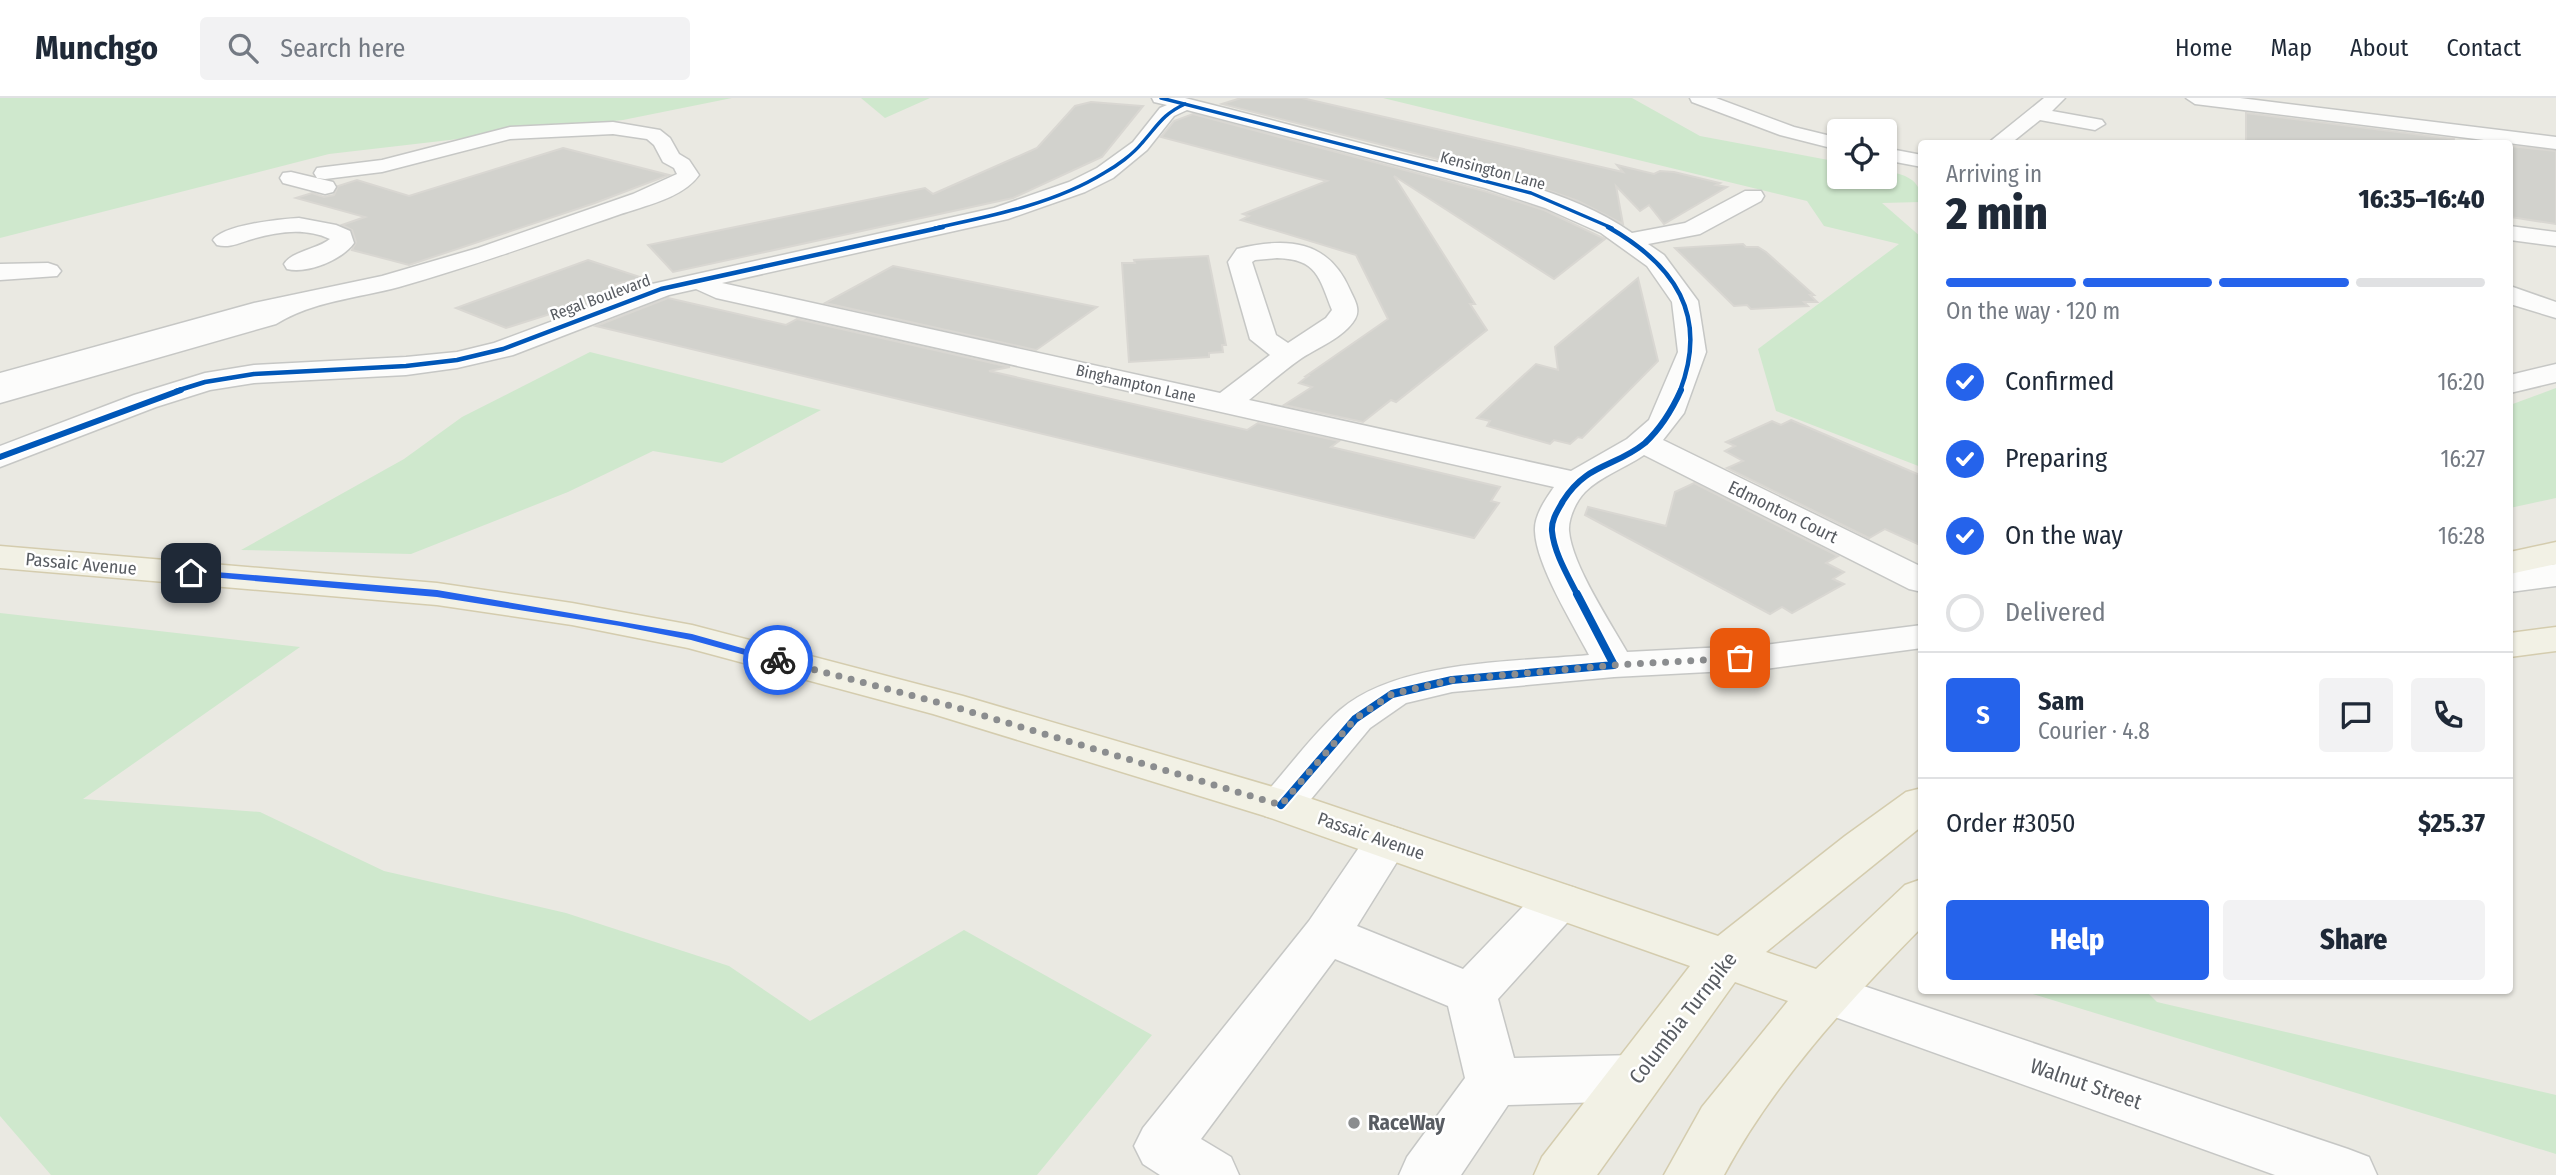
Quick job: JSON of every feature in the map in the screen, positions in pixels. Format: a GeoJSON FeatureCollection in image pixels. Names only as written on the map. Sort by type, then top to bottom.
{"type":"FeatureCollection","features":[{"type":"Feature","properties":{"kind":"main road"},"geometry":{"type":"LineString","coordinates":[[2513,562],[2556,553]]}},
{"type":"Feature","properties":{"kind":"main road","name":"Passaic Avenue"},"geometry":{"type":"LineString","coordinates":[[0,557],[437,594],[612,621],[692,637],[948,705],[1281,805],[1825,993]]}},
{"type":"Feature","properties":{"kind":"main road"},"geometry":{"type":"LineString","coordinates":[[2513,645],[2556,639]]}},
{"type":"Feature","properties":{"kind":"main road","name":"Columbia Turnpike"},"geometry":{"type":"LineString","coordinates":[[1563,1175],[1725,958],[1861,848],[1918,806]]}},
{"type":"Feature","properties":{"kind":"main road"},"geometry":{"type":"LineString","coordinates":[[1693,1175],[1722,1124],[1825,993],[1918,901]]}},
{"type":"Feature","properties":{"kind":"street"},"geometry":{"type":"LineString","coordinates":[[1699,98],[1787,131],[1827,141]]}},
{"type":"Feature","properties":{"kind":"street"},"geometry":{"type":"LineString","coordinates":[[2189,98],[2189,111],[2414,140]]}},
{"type":"Feature","properties":{"kind":"street"},"geometry":{"type":"LineString","coordinates":[[2195,98],[2556,143]]}},
{"type":"Feature","properties":{"kind":"street","name":"Regal Boulevard"},"geometry":{"type":"LineString","coordinates":[[0,457],[145,401],[205,382],[254,374],[406,366],[457,360],[503,349],[635,298],[699,280],[1000,214],[1060,210],[1077,187],[1115,167],[1140,146],[1173,101]]}},
{"type":"Feature","properties":{"kind":"street","name":"Kensington Lane"},"geometry":{"type":"LineString","coordinates":[[1173,101],[1531,193],[1603,222],[1653,258],[1675,283],[1688,311],[1693,342],[1683,387],[1668,416],[1644,443],[1576,482],[1557,512],[1552,531],[1563,564],[1615,665]]}},
{"type":"Feature","properties":{"kind":"street"},"geometry":{"type":"LineString","coordinates":[[2046,108],[2072,116]]}},
{"type":"Feature","properties":{"kind":"street"},"geometry":{"type":"LineString","coordinates":[[2046,108],[2095,124]]}},
{"type":"Feature","properties":{"kind":"street"},"geometry":{"type":"LineString","coordinates":[[2002,140],[2046,108]]}},
{"type":"Feature","properties":{"kind":"street"},"geometry":{"type":"LineString","coordinates":[[0,382],[263,309],[388,282],[487,253],[680,183],[688,175],[681,164],[670,158],[663,142],[653,134],[613,128],[510,134],[325,180],[290,178]]}},
{"type":"Feature","properties":{"kind":"street"},"geometry":{"type":"LineString","coordinates":[[2513,152],[2556,158]]}},
{"type":"Feature","properties":{"kind":"street"},"geometry":{"type":"LineString","coordinates":[[1897,156],[1918,160]]}},
{"type":"Feature","properties":{"kind":"street"},"geometry":{"type":"LineString","coordinates":[[1631,240],[1692,229],[1753,196]]}},
{"type":"Feature","properties":{"kind":"street"},"geometry":{"type":"LineString","coordinates":[[225,240],[260,229],[292,224],[331,229],[342,236],[342,243],[325,254],[296,264]]}},
{"type":"Feature","properties":{"kind":"street"},"geometry":{"type":"LineString","coordinates":[[2513,233],[2556,239]]}},
{"type":"Feature","properties":{"kind":"street"},"geometry":{"type":"LineString","coordinates":[[0,272],[48,271]]}},
{"type":"Feature","properties":{"kind":"street","name":"Binghampton Lane"},"geometry":{"type":"LineString","coordinates":[[699,280],[716,290],[1576,482]]}},
{"type":"Feature","properties":{"kind":"street"},"geometry":{"type":"LineString","coordinates":[[2513,282],[2550,284]]}},
{"type":"Feature","properties":{"kind":"street"},"geometry":{"type":"LineString","coordinates":[[2513,295],[2531,304],[2556,310]]}},
{"type":"Feature","properties":{"kind":"street"},"geometry":{"type":"LineString","coordinates":[[0,394],[267,318],[288,305]]}},
{"type":"Feature","properties":{"kind":"street"},"geometry":{"type":"LineString","coordinates":[[0,355],[37,345]]}},
{"type":"Feature","properties":{"kind":"street"},"geometry":{"type":"LineString","coordinates":[[1226,403],[1288,355]]}},
{"type":"Feature","properties":{"kind":"street"},"geometry":{"type":"LineString","coordinates":[[2513,383],[2556,373]]}},
{"type":"Feature","properties":{"kind":"street","name":"Edmonton Court"},"geometry":{"type":"LineString","coordinates":[[1644,443],[1918,579]]}},
{"type":"Feature","properties":{"kind":"street"},"geometry":{"type":"LineString","coordinates":[[2513,581],[2556,575]]}},
{"type":"Feature","properties":{"kind":"street"},"geometry":{"type":"LineString","coordinates":[[1281,805],[1355,719],[1392,694],[1452,680],[1615,665],[1765,657],[1918,637]]}},
{"type":"Feature","properties":{"kind":"street"},"geometry":{"type":"LineString","coordinates":[[1210,1175],[1163,1146],[1326,934],[1387,841]]}},
{"type":"Feature","properties":{"kind":"street"},"geometry":{"type":"LineString","coordinates":[[1471,994],[1558,901]]}},
{"type":"Feature","properties":{"kind":"street"},"geometry":{"type":"LineString","coordinates":[[1326,934],[1471,994]]}},
{"type":"Feature","properties":{"kind":"street","name":"Walnut Street"},"geometry":{"type":"LineString","coordinates":[[1825,993],[2348,1175]]}},
{"type":"Feature","properties":{"kind":"street"},"geometry":{"type":"LineString","coordinates":[[1428,1175],[1493,1082],[1471,994]]}},
{"type":"Feature","properties":{"kind":"street"},"geometry":{"type":"LineString","coordinates":[[1493,1082],[1635,1078]]}},
{"type":"Feature","properties":{"kind":"green space"},"geometry":{"type":"Polygon","coordinates":[[[0,98],[732,98],[623,120],[329,154],[0,238],[0,98]]]}},
{"type":"Feature","properties":{"kind":"green space"},"geometry":{"type":"Polygon","coordinates":[[[861,98],[930,98],[885,118],[861,98]]]}},
{"type":"Feature","properties":{"kind":"green space"},"geometry":{"type":"Polygon","coordinates":[[[1383,98],[1632,98],[1700,136],[1827,160],[1827,189],[1897,189],[1897,174],[1910,179],[1918,188],[1918,202],[1882,203],[1918,234],[1918,466],[1776,411],[1758,349],[1899,244],[1824,226],[1807,201],[1383,98]]]}},
{"type":"Feature","properties":{"kind":"green space"},"geometry":{"type":"Polygon","coordinates":[[[590,352],[821,410],[722,463],[653,451],[568,492],[411,554],[241,550],[404,459],[462,417],[590,352]]]}},
{"type":"Feature","properties":{"kind":"green space"},"geometry":{"type":"Polygon","coordinates":[[[2556,388],[2556,498],[2513,507],[2513,404],[2556,388]]]}},
{"type":"Feature","properties":{"kind":"green space"},"geometry":{"type":"Polygon","coordinates":[[[0,613],[300,647],[83,799],[260,812],[384,871],[566,913],[729,966],[810,1021],[964,930],[1152,1035],[1037,1175],[51,1175],[0,1116],[0,613]]]}},
{"type":"Feature","properties":{"kind":"green space"},"geometry":{"type":"Polygon","coordinates":[[[2033,994],[2149,994],[2157,1002],[2556,1095],[2556,1154],[2033,994]]]}},
{"type":"Feature","properties":{"kind":"building"},"geometry":{"type":"Polygon","coordinates":[[[1241,98],[1302,98],[1623,172],[1617,165],[1654,174],[1660,171],[1674,172],[1727,187],[1664,224],[1649,205],[1640,211],[1616,186],[1623,224],[1578,201],[1516,179],[1222,104],[1241,98]]]}},
{"type":"Feature","properties":{"kind":"building"},"geometry":{"type":"Polygon","coordinates":[[[1091,102],[1143,106],[1102,157],[1013,198],[673,272],[648,245],[925,188],[933,194],[1037,148],[1075,106],[1091,102]]]}},
{"type":"Feature","properties":{"kind":"building"},"geometry":{"type":"Polygon","coordinates":[[[2246,113],[2454,139],[2454,140],[2246,140],[2246,113]]]}},
{"type":"Feature","properties":{"kind":"building"},"geometry":{"type":"Polygon","coordinates":[[[1193,114],[1484,191],[1544,210],[1605,239],[1554,279],[1394,176],[1475,304],[1470,304],[1487,330],[1396,402],[1391,400],[1363,422],[1284,405],[1312,387],[1299,383],[1306,376],[1388,319],[1356,255],[1241,220],[1249,216],[1243,214],[1327,181],[1161,137],[1174,121],[1193,114]]]}},
{"type":"Feature","properties":{"kind":"building"},"geometry":{"type":"Polygon","coordinates":[[[2513,146],[2556,151],[2556,224],[2513,217],[2513,146]]]}},
{"type":"Feature","properties":{"kind":"building"},"geometry":{"type":"Polygon","coordinates":[[[563,148],[669,175],[595,203],[409,265],[352,250],[356,242],[352,230],[342,225],[365,217],[296,198],[312,193],[324,197],[334,195],[338,186],[357,180],[409,196],[563,148]]]}},
{"type":"Feature","properties":{"kind":"building"},"geometry":{"type":"Polygon","coordinates":[[[1743,244],[1766,252],[1814,295],[1810,295],[1817,302],[1804,302],[1808,306],[1751,309],[1747,305],[1734,306],[1675,248],[1743,244]]]}},
{"type":"Feature","properties":{"kind":"building"},"geometry":{"type":"Polygon","coordinates":[[[1208,256],[1226,345],[1222,345],[1223,352],[1209,353],[1209,357],[1129,362],[1122,263],[1208,256]]]}},
{"type":"Feature","properties":{"kind":"building"},"geometry":{"type":"Polygon","coordinates":[[[588,260],[643,278],[611,285],[630,289],[558,316],[550,314],[506,328],[456,308],[588,260]]]}},
{"type":"Feature","properties":{"kind":"building"},"geometry":{"type":"Polygon","coordinates":[[[893,266],[1097,307],[1036,350],[825,303],[893,266]]]}},
{"type":"Feature","properties":{"kind":"building"},"geometry":{"type":"Polygon","coordinates":[[[1638,278],[1658,361],[1582,438],[1578,437],[1570,444],[1554,440],[1550,444],[1487,426],[1490,421],[1477,418],[1536,364],[1558,370],[1555,347],[1638,278]]]}},
{"type":"Feature","properties":{"kind":"building"},"geometry":{"type":"Polygon","coordinates":[[[668,298],[786,325],[797,319],[1010,367],[989,371],[1247,430],[1258,423],[1339,441],[1331,447],[1500,487],[1491,501],[1499,503],[1474,538],[596,326],[668,298]]]}},
{"type":"Feature","properties":{"kind":"building"},"geometry":{"type":"Polygon","coordinates":[[[1791,420],[1918,474],[1918,544],[1885,529],[1869,538],[1727,468],[1743,461],[1725,451],[1735,446],[1726,442],[1772,421],[1781,425],[1791,420]]]}},
{"type":"Feature","properties":{"kind":"building"},"geometry":{"type":"Polygon","coordinates":[[[1694,483],[1838,556],[1826,563],[1844,572],[1833,579],[1844,584],[1792,613],[1782,607],[1770,614],[1585,515],[1588,507],[1666,526],[1675,492],[1694,483]]]}},
{"type":"Feature","properties":{"kind":"cycle path"},"geometry":{"type":"LineString","coordinates":[[1161,98],[1531,193],[1557,203],[1611,228],[1636,244],[1659,263],[1676,285],[1688,311],[1692,341],[1690,354],[1685,378],[1666,419],[1643,444],[1588,473],[1575,483],[1558,508],[1552,525],[1554,543],[1560,559],[1614,665],[1452,680],[1392,694],[1355,719],[1281,805]]}},
{"type":"Feature","properties":{"kind":"cycle path"},"geometry":{"type":"LineString","coordinates":[[0,457],[145,401],[205,382],[254,374],[406,366],[457,360],[503,349],[661,289],[1000,214],[1077,187],[1105,173],[1140,146],[1167,112],[1185,104]]}},
{"type":"Feature","properties":{"kind":"way so far"},"geometry":{"type":"LineString","coordinates":[[778,660],[948,705],[1281,805],[1355,719],[1392,694],[1452,680],[1615,665],[1740,658]]}},
{"type":"Feature","properties":{"kind":"place","name":"RaceWay"},"geometry":{"type":"Point","coordinates":[1354,1123]}},
{"type":"Feature","properties":{"kind":"route"},"geometry":{"type":"LineString","coordinates":[[191,573],[437,594],[572,614],[692,637],[778,660]]}}]}
